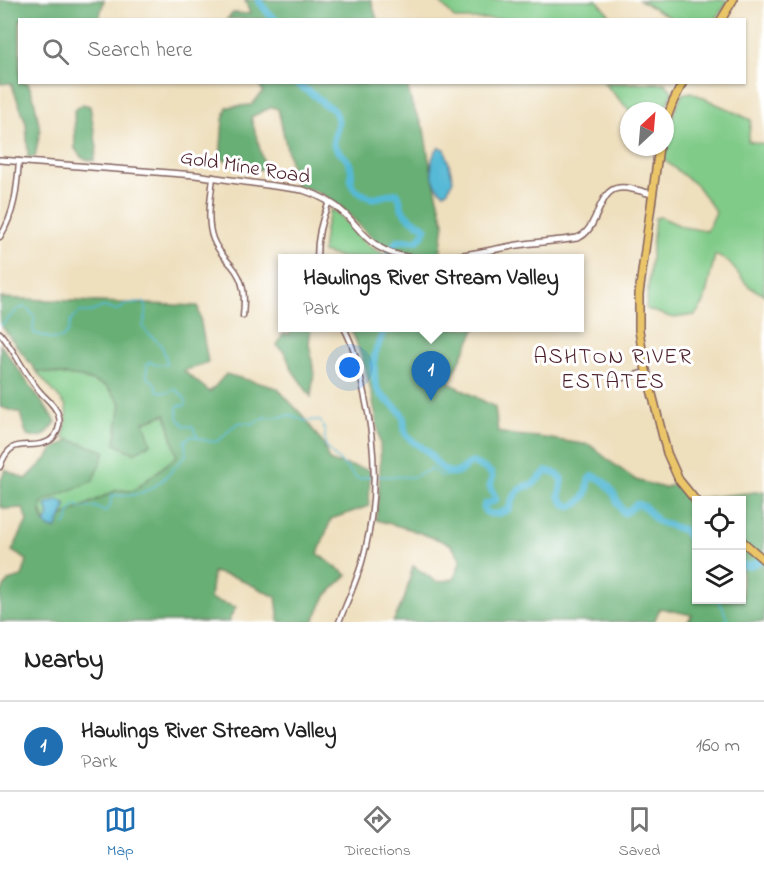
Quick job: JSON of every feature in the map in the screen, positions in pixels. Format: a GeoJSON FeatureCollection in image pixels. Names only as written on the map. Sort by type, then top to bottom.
{"type":"FeatureCollection","features":[{"type":"Feature","properties":{"kind":"main road"},"geometry":{"type":"LineString","coordinates":[[722,18],[733,0]]}},
{"type":"Feature","properties":{"kind":"main road"},"geometry":{"type":"LineString","coordinates":[[673,102],[682,84]]}},
{"type":"Feature","properties":{"kind":"main road"},"geometry":{"type":"LineString","coordinates":[[658,156],[638,309],[640,338],[669,461],[678,480],[692,496]]}},
{"type":"Feature","properties":{"kind":"main road"},"geometry":{"type":"LineString","coordinates":[[746,545],[762,559]]}},
{"type":"Feature","properties":{"kind":"street","name":"Gold Mine Road"},"geometry":{"type":"LineString","coordinates":[[0,160],[213,177],[303,190],[329,202],[369,240],[393,254]]}},
{"type":"Feature","properties":{"kind":"street"},"geometry":{"type":"LineString","coordinates":[[0,237],[14,208],[19,161]]}},
{"type":"Feature","properties":{"kind":"street"},"geometry":{"type":"LineString","coordinates":[[213,177],[211,234],[218,250],[235,269],[241,280],[244,295],[243,316]]}},
{"type":"Feature","properties":{"kind":"street","name":"Gold Mine Road"},"geometry":{"type":"LineString","coordinates":[[462,254],[577,238],[588,231],[602,203],[612,190],[622,188],[652,194]]}},
{"type":"Feature","properties":{"kind":"street"},"geometry":{"type":"LineString","coordinates":[[318,254],[320,227],[329,202]]}},
{"type":"Feature","properties":{"kind":"street"},"geometry":{"type":"LineString","coordinates":[[339,622],[365,550],[373,510],[375,473],[367,405],[355,354],[346,332]]}},
{"type":"Feature","properties":{"kind":"street"},"geometry":{"type":"LineString","coordinates":[[0,333],[30,380],[53,405],[59,415],[60,423],[52,439],[15,447],[3,458],[0,467]]}},
{"type":"Feature","properties":{"kind":"street"},"geometry":{"type":"LineString","coordinates":[[616,380],[647,372]]}},
{"type":"Feature","properties":{"kind":"green space"},"geometry":{"type":"Polygon","coordinates":[[[0,0],[104,0],[99,18],[18,18],[18,84],[28,84],[34,98],[40,130],[35,157],[28,158],[26,123],[11,83],[0,84],[0,0]]]}},
{"type":"Feature","properties":{"kind":"green space"},"geometry":{"type":"Polygon","coordinates":[[[245,0],[371,0],[377,18],[228,18],[233,13],[250,14],[245,0]]]}},
{"type":"Feature","properties":{"kind":"green space"},"geometry":{"type":"Polygon","coordinates":[[[438,0],[597,0],[612,18],[454,18],[438,0]]]}},
{"type":"Feature","properties":{"kind":"green space"},"geometry":{"type":"Polygon","coordinates":[[[639,0],[729,0],[717,18],[671,18],[639,0]]]}},
{"type":"Feature","properties":{"kind":"green space"},"geometry":{"type":"Polygon","coordinates":[[[259,84],[407,84],[412,105],[424,129],[444,223],[440,254],[405,254],[394,251],[372,238],[348,213],[330,199],[295,185],[278,109],[272,107],[251,117],[266,171],[220,159],[223,120],[227,107],[251,105],[263,92],[259,84]]]}},
{"type":"Feature","properties":{"kind":"green space"},"geometry":{"type":"Polygon","coordinates":[[[605,84],[666,84],[673,92],[668,102],[622,102],[605,84]]]}},
{"type":"Feature","properties":{"kind":"green space"},"geometry":{"type":"Polygon","coordinates":[[[691,92],[751,120],[748,141],[764,144],[764,295],[748,286],[728,261],[715,255],[704,303],[695,315],[673,318],[646,309],[655,218],[661,217],[683,227],[707,231],[716,212],[697,186],[663,159],[664,156],[674,156],[674,113],[682,94],[691,92]]]}},
{"type":"Feature","properties":{"kind":"green space"},"geometry":{"type":"Polygon","coordinates":[[[83,104],[90,106],[97,148],[94,161],[82,158],[75,149],[74,110],[83,104]]]}},
{"type":"Feature","properties":{"kind":"green space"},"geometry":{"type":"Polygon","coordinates":[[[331,209],[368,245],[384,254],[322,252],[331,209]]]}},
{"type":"Feature","properties":{"kind":"green space"},"geometry":{"type":"Polygon","coordinates":[[[0,298],[198,306],[208,362],[184,371],[210,392],[226,374],[277,388],[303,416],[324,445],[328,459],[370,470],[369,506],[331,519],[318,554],[347,575],[326,596],[313,622],[279,621],[276,597],[237,578],[213,572],[210,599],[236,607],[230,622],[0,622],[0,594],[8,581],[22,577],[27,560],[12,551],[27,521],[23,508],[5,509],[0,506],[0,483],[5,470],[26,479],[53,449],[70,440],[105,451],[93,481],[42,502],[43,519],[47,525],[55,529],[61,517],[117,490],[133,491],[177,456],[166,414],[144,422],[151,444],[134,453],[115,444],[121,403],[106,386],[81,377],[36,371],[0,324],[0,298]]]}},
{"type":"Feature","properties":{"kind":"green space"},"geometry":{"type":"Polygon","coordinates":[[[291,332],[310,332],[309,343],[314,373],[311,397],[292,370],[285,353],[277,345],[283,334],[291,332]]]}},
{"type":"Feature","properties":{"kind":"green space"},"geometry":{"type":"Polygon","coordinates":[[[352,332],[474,332],[449,383],[495,407],[498,432],[590,445],[636,480],[664,488],[678,483],[692,499],[692,604],[746,604],[746,496],[718,496],[764,491],[764,622],[687,622],[692,615],[660,608],[654,622],[393,622],[405,597],[413,566],[437,582],[454,579],[461,559],[450,544],[376,520],[380,445],[368,378],[352,332]]]}},
{"type":"Feature","properties":{"kind":"green space"},"geometry":{"type":"Polygon","coordinates":[[[0,344],[56,422],[44,435],[27,436],[20,413],[0,407],[0,344]]]}},
{"type":"Feature","properties":{"kind":"green space"},"geometry":{"type":"Polygon","coordinates":[[[36,371],[81,377],[106,386],[121,403],[115,444],[144,422],[166,414],[177,456],[133,491],[117,490],[61,517],[66,507],[58,500],[47,505],[49,515],[45,524],[42,502],[104,451],[63,438],[67,420],[66,406],[36,371]]]}},
{"type":"Feature","properties":{"kind":"water"},"geometry":{"type":"Polygon","coordinates":[[[439,147],[445,149],[453,180],[444,193],[436,184],[432,172],[433,158],[439,147]]]}},
{"type":"Feature","properties":{"kind":"water"},"geometry":{"type":"Polygon","coordinates":[[[58,500],[66,507],[56,529],[50,528],[45,524],[49,515],[46,505],[58,500]]]}},
{"type":"Feature","properties":{"kind":"waterway"},"geometry":{"type":"LineString","coordinates":[[258,0],[274,18]]}},
{"type":"Feature","properties":{"kind":"waterway"},"geometry":{"type":"LineString","coordinates":[[298,84],[335,112],[338,123],[333,142],[349,163],[353,187],[371,198],[398,194],[404,212],[426,228],[417,241],[398,241],[389,254]]}},
{"type":"Feature","properties":{"kind":"waterway"},"geometry":{"type":"LineString","coordinates":[[1,326],[23,307],[28,309],[35,318],[34,333],[53,339],[62,338],[68,332],[71,320],[80,312],[91,312],[103,307],[115,310],[121,309],[125,304],[145,303],[143,327],[161,346],[167,364],[153,364],[150,361],[147,365],[147,377],[154,382],[158,391],[167,392],[175,389],[185,398],[186,404],[177,407],[178,418],[185,426],[193,427],[199,438],[218,441],[239,423],[252,424],[266,417],[291,415],[306,421],[321,422],[328,450],[355,477],[360,479],[370,476],[413,477],[432,469],[443,476],[455,473]]}},
{"type":"Feature","properties":{"kind":"waterway"},"geometry":{"type":"LineString","coordinates":[[383,332],[375,356],[376,387],[385,399],[401,413],[408,437],[428,452],[444,470],[455,473],[472,463],[490,472],[492,476],[490,487],[496,499],[485,504],[485,511],[494,514],[509,509],[519,490],[532,485],[547,471],[560,477],[562,483],[559,496],[565,504],[571,506],[580,502],[584,497],[589,479],[593,476],[608,485],[623,512],[625,513],[637,504],[645,507],[657,521],[683,530],[692,540]]}},
{"type":"Feature","properties":{"kind":"waterway"},"geometry":{"type":"LineString","coordinates":[[64,525],[75,504],[80,508],[96,507],[105,512],[110,506],[112,495],[136,494],[154,486],[186,455],[185,440],[192,436],[196,437]]}},
{"type":"Feature","properties":{"kind":"waterway"},"geometry":{"type":"LineString","coordinates":[[746,566],[764,559]]}},
{"type":"Feature","properties":{"kind":"waterway"},"geometry":{"type":"LineString","coordinates":[[720,604],[728,622]]}},
{"type":"Feature","properties":{"kind":"place","name":"Hawlings River Stream Valley"},"geometry":{"type":"Point","coordinates":[431,401]}},
{"type":"Feature","properties":{"kind":"district","name":"ASHTON RIVER ESTATES"},"geometry":{"type":"Point","coordinates":[613,370]}}]}
